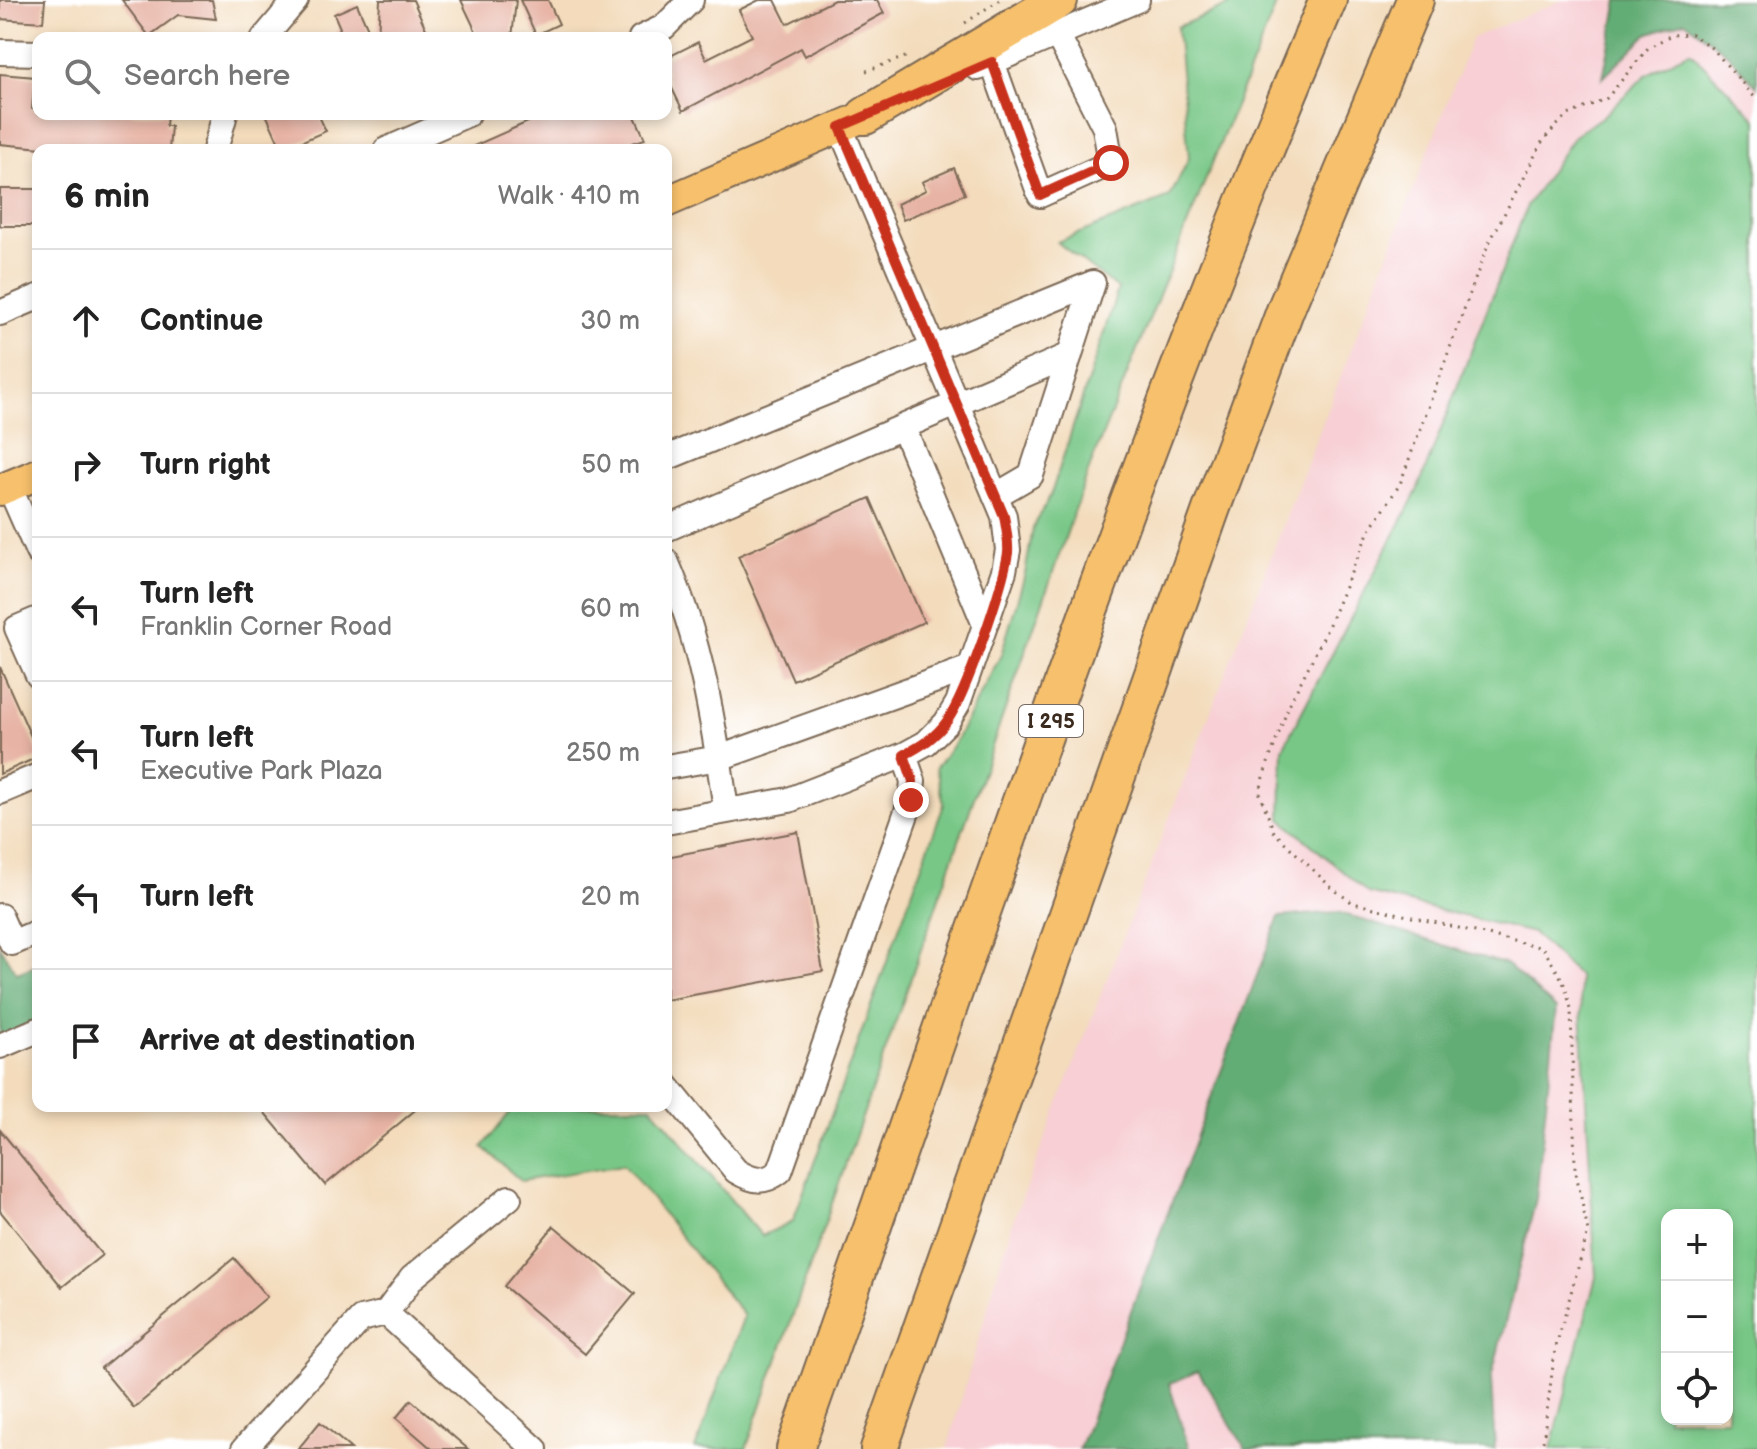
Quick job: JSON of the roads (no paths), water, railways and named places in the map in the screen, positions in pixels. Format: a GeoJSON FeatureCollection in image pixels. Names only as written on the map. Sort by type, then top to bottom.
{"type":"FeatureCollection","features":[{"type":"Feature","properties":{"kind":"highway","name":"I 295"},"geometry":{"type":"LineString","coordinates":[[795,1449],[1144,457],[1242,204],[1328,0]]}},
{"type":"Feature","properties":{"kind":"highway"},"geometry":{"type":"LineString","coordinates":[[882,1445],[1211,510],[1286,308],[1415,0]]}},
{"type":"Feature","properties":{"kind":"highway"},"geometry":{"type":"LineString","coordinates":[[853,122],[1058,17]]}},
{"type":"Feature","properties":{"kind":"main road"},"geometry":{"type":"LineString","coordinates":[[672,199],[853,122]]}},
{"type":"Feature","properties":{"kind":"main road"},"geometry":{"type":"LineString","coordinates":[[4,488],[32,476]]}},
{"type":"Feature","properties":{"kind":"street"},"geometry":{"type":"LineString","coordinates":[[269,32],[296,0]]}},
{"type":"Feature","properties":{"kind":"street"},"geometry":{"type":"LineString","coordinates":[[654,32],[664,27],[691,0]]}},
{"type":"Feature","properties":{"kind":"street"},"geometry":{"type":"LineString","coordinates":[[672,821],[789,800],[904,755],[926,743],[946,723],[958,703],[1008,550],[1004,516],[933,348],[853,122],[992,62],[1058,17],[1137,0]]}},
{"type":"Feature","properties":{"kind":"street"},"geometry":{"type":"LineString","coordinates":[[992,62],[1040,195],[1111,163],[1105,128],[1058,17]]}},
{"type":"Feature","properties":{"kind":"street"},"geometry":{"type":"LineString","coordinates":[[0,52],[32,53]]}},
{"type":"Feature","properties":{"kind":"street"},"geometry":{"type":"LineString","coordinates":[[217,144],[223,120]]}},
{"type":"Feature","properties":{"kind":"street"},"geometry":{"type":"LineString","coordinates":[[400,144],[454,120]]}},
{"type":"Feature","properties":{"kind":"street"},"geometry":{"type":"LineString","coordinates":[[672,456],[1093,283],[1031,475],[995,496]]}},
{"type":"Feature","properties":{"kind":"street"},"geometry":{"type":"LineString","coordinates":[[0,313],[32,300]]}},
{"type":"Feature","properties":{"kind":"street"},"geometry":{"type":"LineString","coordinates":[[672,526],[903,427],[955,401],[1070,355]]}},
{"type":"Feature","properties":{"kind":"street"},"geometry":{"type":"LineString","coordinates":[[903,427],[985,625]]}},
{"type":"Feature","properties":{"kind":"street"},"geometry":{"type":"LineString","coordinates":[[4,488],[32,541]]}},
{"type":"Feature","properties":{"kind":"street"},"geometry":{"type":"LineString","coordinates":[[672,577],[697,645],[726,810]]}},
{"type":"Feature","properties":{"kind":"street"},"geometry":{"type":"LineString","coordinates":[[32,622],[17,628],[32,662]]}},
{"type":"Feature","properties":{"kind":"street"},"geometry":{"type":"LineString","coordinates":[[672,766],[719,758],[970,668]]}},
{"type":"Feature","properties":{"kind":"street"},"geometry":{"type":"LineString","coordinates":[[672,1092],[736,1171],[752,1180],[769,1180],[780,1171],[911,800],[913,781],[904,755]]}},
{"type":"Feature","properties":{"kind":"street"},"geometry":{"type":"LineString","coordinates":[[0,792],[32,779]]}},
{"type":"Feature","properties":{"kind":"street"},"geometry":{"type":"LineString","coordinates":[[0,916],[12,943],[32,935]]}},
{"type":"Feature","properties":{"kind":"street"},"geometry":{"type":"LineString","coordinates":[[0,1046],[32,1033]]}},
{"type":"Feature","properties":{"kind":"street"},"geometry":{"type":"LineString","coordinates":[[244,1449],[361,1319],[386,1313],[412,1278],[509,1198]]}},
{"type":"Feature","properties":{"kind":"street"},"geometry":{"type":"LineString","coordinates":[[386,1313],[535,1449]]}}]}
